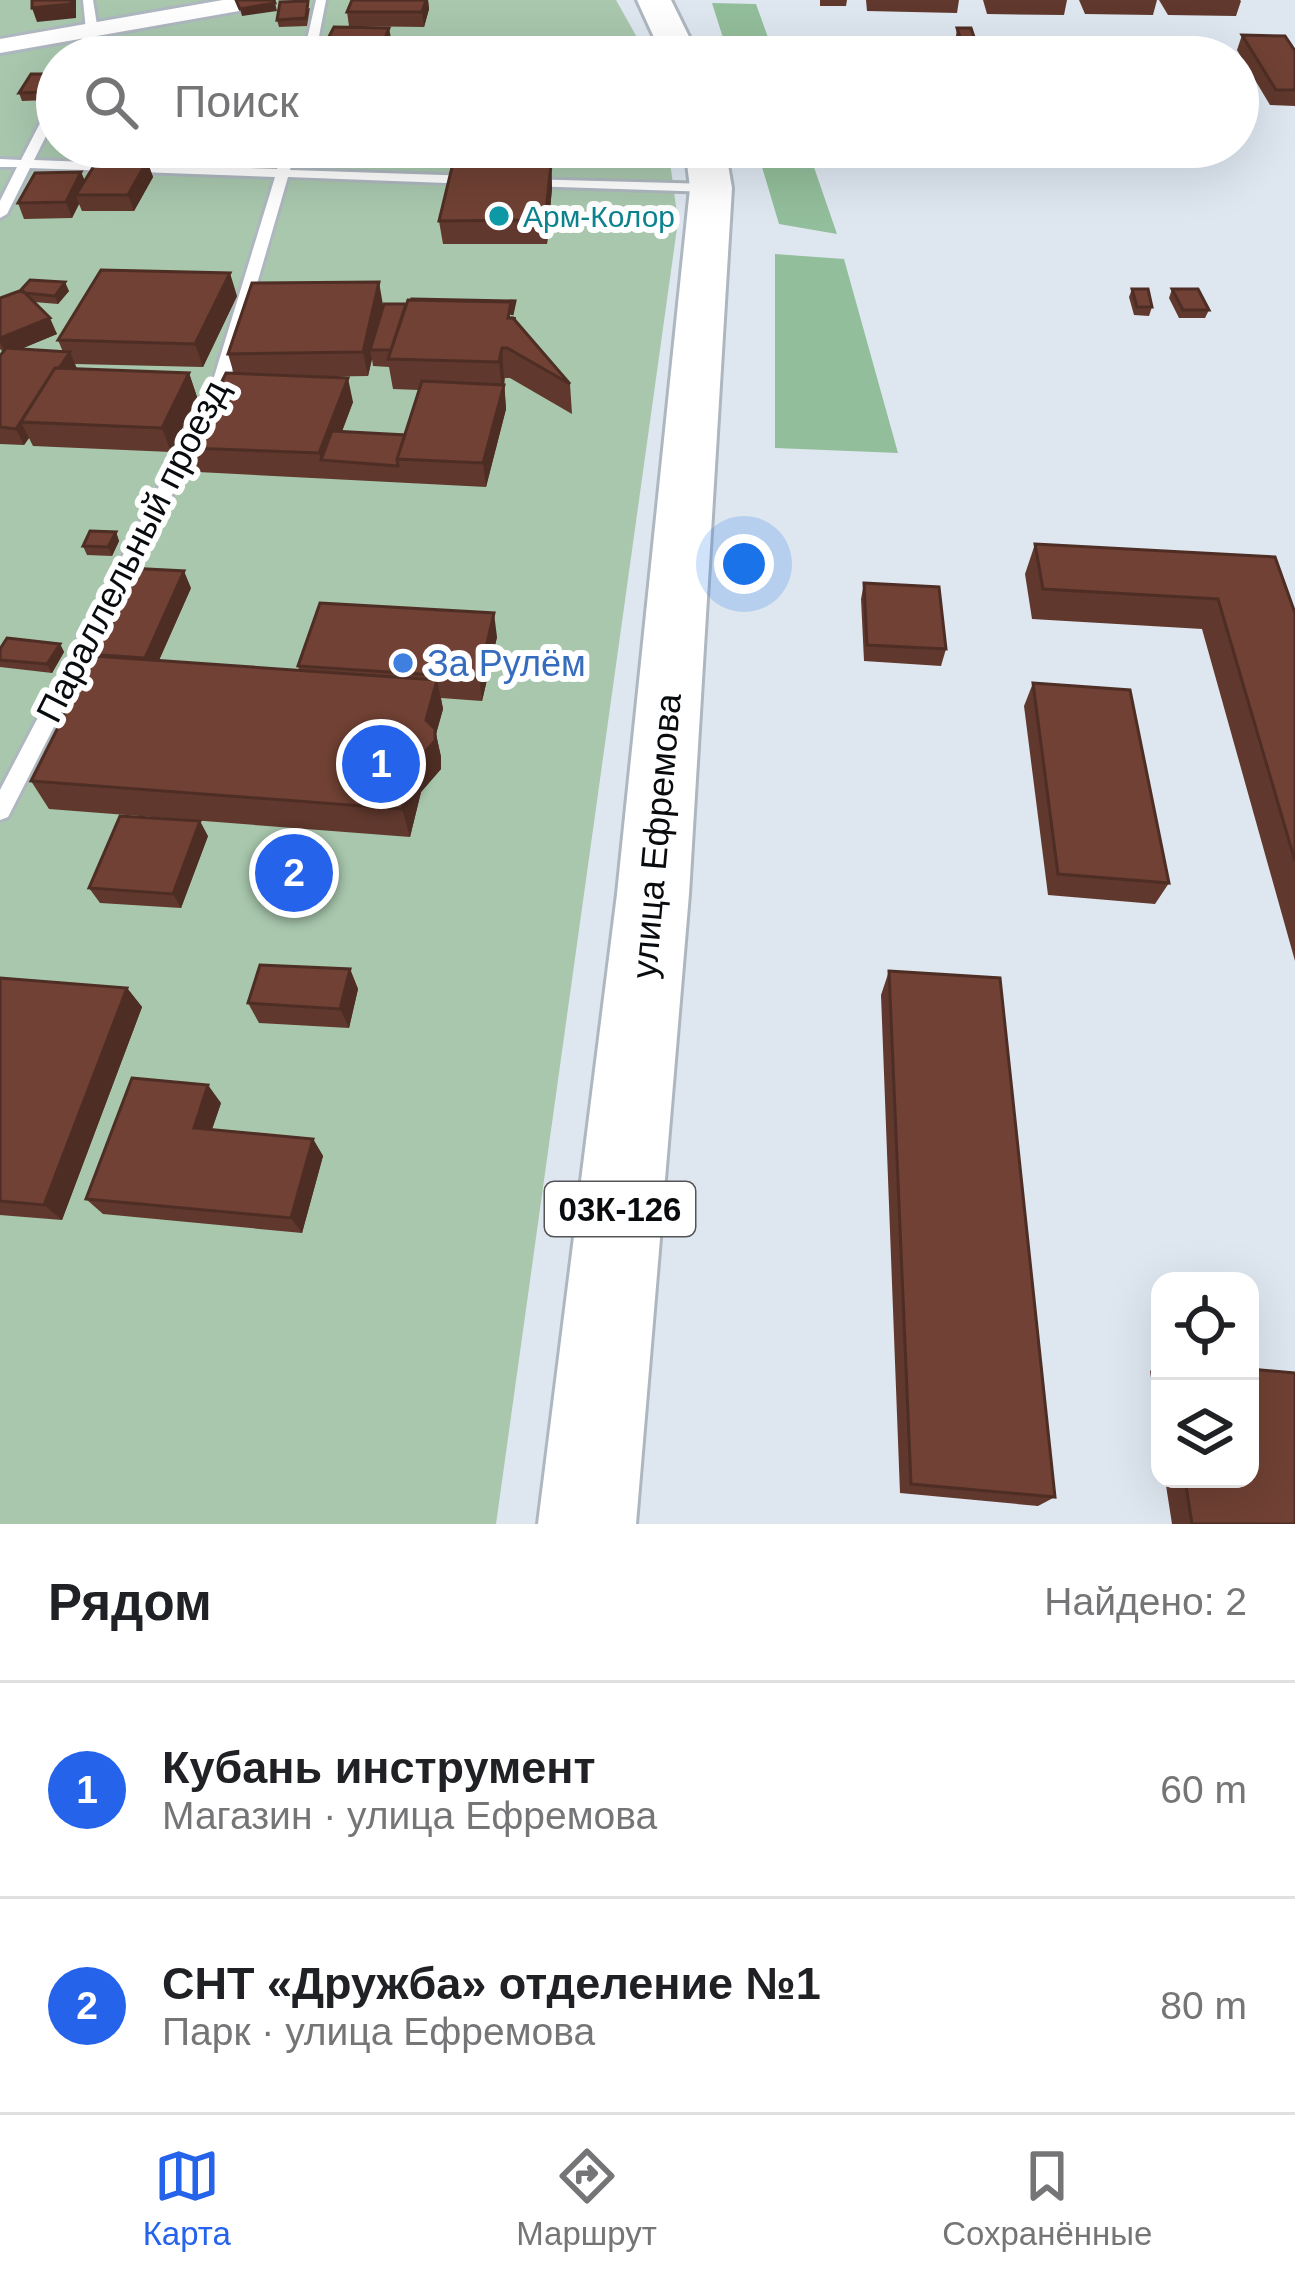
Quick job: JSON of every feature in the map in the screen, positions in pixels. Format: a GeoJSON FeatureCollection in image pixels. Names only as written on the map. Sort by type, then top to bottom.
{"type":"FeatureCollection","features":[{"type":"Feature","properties":{"kind":"main road"},"geometry":{"type":"LineString","coordinates":[[654,0],[675,36]]}},
{"type":"Feature","properties":{"kind":"main road","name":"улица Ефремова"},"geometry":{"type":"LineString","coordinates":[[587,1524],[653,894],[708,168]]}},
{"type":"Feature","properties":{"kind":"street"},"geometry":{"type":"LineString","coordinates":[[61,36],[262,0]]}},
{"type":"Feature","properties":{"kind":"street"},"geometry":{"type":"LineString","coordinates":[[0,46],[36,40]]}},
{"type":"Feature","properties":{"kind":"lane"},"geometry":{"type":"LineString","coordinates":[[88,0],[90,36]]}},
{"type":"Feature","properties":{"kind":"lane"},"geometry":{"type":"LineString","coordinates":[[313,36],[321,0]]}},
{"type":"Feature","properties":{"kind":"lane"},"geometry":{"type":"LineString","coordinates":[[0,214],[36,145]]}},
{"type":"Feature","properties":{"kind":"lane"},"geometry":{"type":"LineString","coordinates":[[0,163],[36,164]]}},
{"type":"Feature","properties":{"kind":"lane"},"geometry":{"type":"LineString","coordinates":[[141,168],[498,180]]}},
{"type":"Feature","properties":{"kind":"lane","name":"Параллельный проезд"},"geometry":{"type":"LineString","coordinates":[[0,811],[219,387],[285,168]]}},
{"type":"Feature","properties":{"kind":"lane"},"geometry":{"type":"LineString","coordinates":[[521,181],[708,168]]}},
{"type":"Feature","properties":{"kind":"green space"},"geometry":{"type":"Polygon","coordinates":[[[0,0],[616,0],[636,36],[36,36],[36,168],[671,168],[678,221],[496,1524],[0,1524],[0,0]]]}},
{"type":"Feature","properties":{"kind":"green space"},"geometry":{"type":"Polygon","coordinates":[[[712,3],[756,4],[767,36],[722,36],[712,3]]]}},
{"type":"Feature","properties":{"kind":"green space"},"geometry":{"type":"Polygon","coordinates":[[[762,168],[814,168],[837,234],[779,224],[762,168]]]}},
{"type":"Feature","properties":{"kind":"green space"},"geometry":{"type":"Polygon","coordinates":[[[775,254],[844,259],[898,453],[775,448],[775,254]]]}},
{"type":"Feature","properties":{"kind":"building"},"geometry":{"type":"Polygon","coordinates":[[[32,0],[71,0],[71,4],[32,8],[32,0]]]}},
{"type":"Feature","properties":{"kind":"building"},"geometry":{"type":"Polygon","coordinates":[[[236,0],[274,0],[275,3],[240,9],[236,0]]]}},
{"type":"Feature","properties":{"kind":"building"},"geometry":{"type":"Polygon","coordinates":[[[352,0],[426,0],[422,12],[347,12],[352,0]]]}},
{"type":"Feature","properties":{"kind":"building"},"geometry":{"type":"Polygon","coordinates":[[[308,1],[306,18],[277,20],[280,2],[308,1]]]}},
{"type":"Feature","properties":{"kind":"building"},"geometry":{"type":"Polygon","coordinates":[[[334,27],[389,28],[386,36],[329,36],[334,27]]]}},
{"type":"Feature","properties":{"kind":"building"},"geometry":{"type":"Polygon","coordinates":[[[957,28],[971,28],[974,36],[960,36],[957,28]]]}},
{"type":"Feature","properties":{"kind":"building"},"geometry":{"type":"Polygon","coordinates":[[[1242,35],[1285,36],[1295,51],[1295,90],[1276,90],[1259,62],[1259,36],[1242,35]]]}},
{"type":"Feature","properties":{"kind":"building"},"geometry":{"type":"Polygon","coordinates":[[[31,74],[36,74],[36,92],[19,93],[31,74]]]}},
{"type":"Feature","properties":{"kind":"building"},"geometry":{"type":"Polygon","coordinates":[[[93,168],[143,168],[128,195],[76,195],[93,168]]]}},
{"type":"Feature","properties":{"kind":"building"},"geometry":{"type":"Polygon","coordinates":[[[452,168],[551,168],[545,220],[439,221],[452,168]]]}},
{"type":"Feature","properties":{"kind":"building"},"geometry":{"type":"Polygon","coordinates":[[[81,172],[66,202],[18,203],[35,173],[81,172]]]}},
{"type":"Feature","properties":{"kind":"building"},"geometry":{"type":"Polygon","coordinates":[[[101,270],[230,273],[195,344],[58,340],[101,270]]]}},
{"type":"Feature","properties":{"kind":"building"},"geometry":{"type":"Polygon","coordinates":[[[30,280],[65,282],[55,296],[20,291],[30,280]]]}},
{"type":"Feature","properties":{"kind":"building"},"geometry":{"type":"Polygon","coordinates":[[[379,282],[363,352],[228,354],[252,283],[379,282]]]}},
{"type":"Feature","properties":{"kind":"building"},"geometry":{"type":"Polygon","coordinates":[[[1132,289],[1148,289],[1152,307],[1137,307],[1132,289]]]}},
{"type":"Feature","properties":{"kind":"building"},"geometry":{"type":"Polygon","coordinates":[[[1172,289],[1198,289],[1209,310],[1183,310],[1172,289]]]}},
{"type":"Feature","properties":{"kind":"building"},"geometry":{"type":"Polygon","coordinates":[[[22,290],[50,318],[0,338],[0,298],[22,290]]]}},
{"type":"Feature","properties":{"kind":"building"},"geometry":{"type":"Polygon","coordinates":[[[412,299],[515,301],[512,315],[511,302],[412,299]]]}},
{"type":"Feature","properties":{"kind":"building"},"geometry":{"type":"Polygon","coordinates":[[[408,300],[511,302],[508,318],[513,318],[570,384],[507,348],[502,348],[499,362],[388,359],[408,300]]]}},
{"type":"Feature","properties":{"kind":"building"},"geometry":{"type":"Polygon","coordinates":[[[384,304],[406,304],[391,350],[370,350],[384,304]]]}},
{"type":"Feature","properties":{"kind":"building"},"geometry":{"type":"Polygon","coordinates":[[[6,348],[70,352],[16,429],[0,427],[0,356],[6,348]]]}},
{"type":"Feature","properties":{"kind":"building"},"geometry":{"type":"Polygon","coordinates":[[[55,368],[189,373],[162,428],[21,422],[55,368]]]}},
{"type":"Feature","properties":{"kind":"building"},"geometry":{"type":"Polygon","coordinates":[[[226,373],[348,378],[319,453],[189,448],[226,373]]]}},
{"type":"Feature","properties":{"kind":"building"},"geometry":{"type":"Polygon","coordinates":[[[422,381],[504,385],[483,463],[397,459],[422,381]]]}},
{"type":"Feature","properties":{"kind":"building"},"geometry":{"type":"Polygon","coordinates":[[[332,431],[405,435],[398,466],[321,460],[332,431]]]}},
{"type":"Feature","properties":{"kind":"building"},"geometry":{"type":"Polygon","coordinates":[[[90,531],[116,532],[108,547],[83,546],[90,531]]]}},
{"type":"Feature","properties":{"kind":"building"},"geometry":{"type":"Polygon","coordinates":[[[1035,544],[1275,557],[1295,613],[1295,861],[1218,599],[1043,589],[1035,544]]]}},
{"type":"Feature","properties":{"kind":"building"},"geometry":{"type":"Polygon","coordinates":[[[128,568],[184,571],[145,658],[86,654],[128,568]]]}},
{"type":"Feature","properties":{"kind":"building"},"geometry":{"type":"Polygon","coordinates":[[[864,583],[939,587],[946,649],[867,645],[864,583]]]}},
{"type":"Feature","properties":{"kind":"building"},"geometry":{"type":"Polygon","coordinates":[[[320,603],[494,613],[479,678],[298,666],[320,603]]]}},
{"type":"Feature","properties":{"kind":"building"},"geometry":{"type":"Polygon","coordinates":[[[7,638],[60,644],[47,664],[0,660],[7,638]]]}},
{"type":"Feature","properties":{"kind":"building"},"geometry":{"type":"Polygon","coordinates":[[[94,656],[437,680],[426,720],[435,729],[435,741],[414,764],[402,809],[31,781],[94,656]]]}},
{"type":"Feature","properties":{"kind":"building"},"geometry":{"type":"Polygon","coordinates":[[[1033,683],[1130,690],[1169,883],[1058,874],[1033,683]]]}},
{"type":"Feature","properties":{"kind":"building"},"geometry":{"type":"Polygon","coordinates":[[[120,816],[200,821],[173,894],[89,888],[120,816]]]}},
{"type":"Feature","properties":{"kind":"building"},"geometry":{"type":"Polygon","coordinates":[[[260,965],[350,969],[340,1009],[248,1003],[260,965]]]}},
{"type":"Feature","properties":{"kind":"building"},"geometry":{"type":"Polygon","coordinates":[[[889,971],[1000,978],[1055,1497],[911,1484],[889,971]]]}},
{"type":"Feature","properties":{"kind":"building"},"geometry":{"type":"Polygon","coordinates":[[[0,978],[127,988],[44,1205],[0,1201],[0,978]]]}},
{"type":"Feature","properties":{"kind":"building"},"geometry":{"type":"Polygon","coordinates":[[[132,1078],[208,1085],[194,1128],[313,1139],[291,1218],[86,1199],[132,1078]]]}},
{"type":"Feature","properties":{"kind":"building"},"geometry":{"type":"Polygon","coordinates":[[[1259,1370],[1295,1373],[1295,1524],[1192,1524],[1186,1488],[1259,1488],[1259,1370]]]}},
{"type":"Feature","properties":{"kind":"place","name":"Арм-Колор"},"geometry":{"type":"Point","coordinates":[499,216]}},
{"type":"Feature","properties":{"kind":"place","name":"За Рулём"},"geometry":{"type":"Point","coordinates":[403,663]}},
{"type":"Feature","properties":{"kind":"place","name":"Кубань инструмент"},"geometry":{"type":"Point","coordinates":[381,764]}},
{"type":"Feature","properties":{"kind":"place","name":"СНТ «Дружба» отделение №1"},"geometry":{"type":"Point","coordinates":[294,873]}}]}
